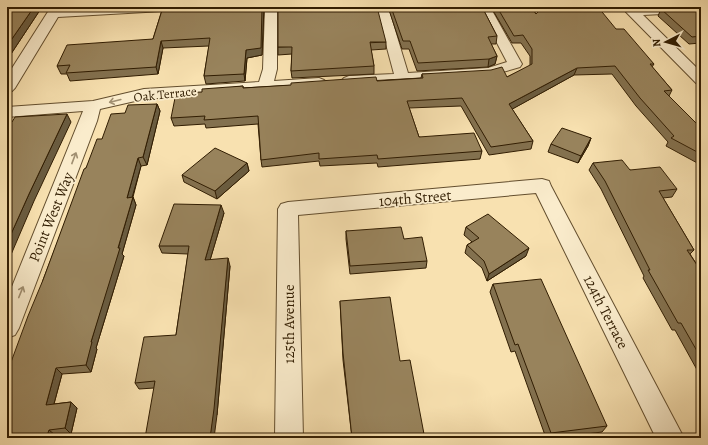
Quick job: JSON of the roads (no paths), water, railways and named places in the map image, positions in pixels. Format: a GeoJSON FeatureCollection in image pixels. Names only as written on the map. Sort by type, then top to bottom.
{"type":"FeatureCollection","features":[{"type":"Feature","properties":{"kind":"street"},"geometry":{"type":"LineString","coordinates":[[7,88],[55,10],[164,7]]}},
{"type":"Feature","properties":{"kind":"street"},"geometry":{"type":"LineString","coordinates":[[265,86],[270,70],[271,7]]}},
{"type":"Feature","properties":{"kind":"street"},"geometry":{"type":"LineString","coordinates":[[382,7],[402,78]]}},
{"type":"Feature","properties":{"kind":"street","name":"Oak Terrace"},"geometry":{"type":"LineString","coordinates":[[7,112],[93,106],[144,94],[489,72],[515,64],[484,7]]}},
{"type":"Feature","properties":{"kind":"street"},"geometry":{"type":"LineString","coordinates":[[701,8],[632,12],[701,80]]}},
{"type":"Feature","properties":{"kind":"street","name":"Point West Way"},"geometry":{"type":"LineString","coordinates":[[7,328],[86,128],[93,106]]}},
{"type":"Feature","properties":{"kind":"street","name":"104th Street"},"geometry":{"type":"LineString","coordinates":[[288,209],[542,186]]}},
{"type":"Feature","properties":{"kind":"street","name":"124th Terrace"},"geometry":{"type":"LineString","coordinates":[[542,186],[670,438]]}},
{"type":"Feature","properties":{"kind":"street","name":"125th Avenue"},"geometry":{"type":"LineString","coordinates":[[288,209],[289,438]]}}]}
